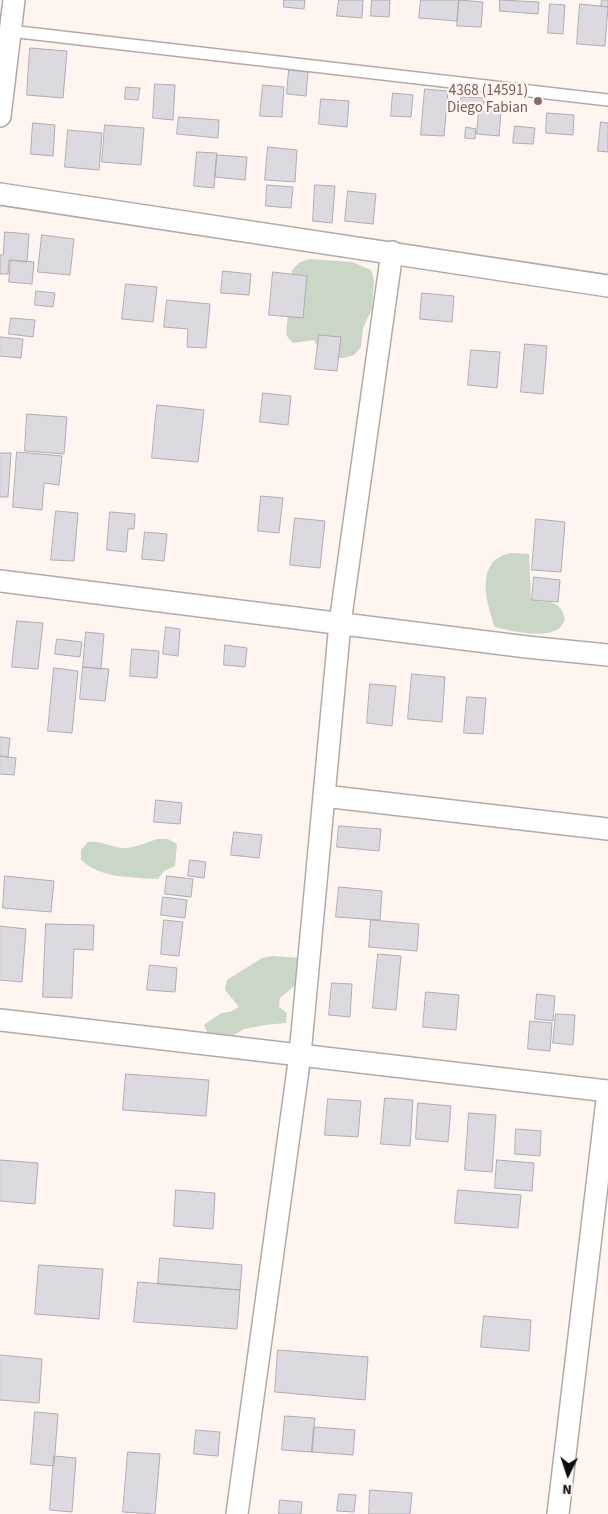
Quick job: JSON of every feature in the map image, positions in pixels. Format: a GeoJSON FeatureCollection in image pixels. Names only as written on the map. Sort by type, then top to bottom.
{"type":"FeatureCollection","features":[{"type":"Feature","properties":{"kind":"street"},"geometry":{"type":"LineString","coordinates":[[0,116],[14,0]]}},
{"type":"Feature","properties":{"kind":"street"},"geometry":{"type":"LineString","coordinates":[[0,194],[608,286]]}},
{"type":"Feature","properties":{"kind":"street"},"geometry":{"type":"LineString","coordinates":[[237,1514],[300,1055],[340,624],[392,252]]}},
{"type":"Feature","properties":{"kind":"street"},"geometry":{"type":"LineString","coordinates":[[0,581],[340,624],[608,655]]}},
{"type":"Feature","properties":{"kind":"street"},"geometry":{"type":"LineString","coordinates":[[324,796],[608,829]]}},
{"type":"Feature","properties":{"kind":"street"},"geometry":{"type":"LineString","coordinates":[[0,1020],[608,1091],[558,1514]]}},
{"type":"Feature","properties":{"kind":"lane"},"geometry":{"type":"LineString","coordinates":[[10,31],[608,100]]}},
{"type":"Feature","properties":{"kind":"green space"},"geometry":{"type":"Polygon","coordinates":[[[310,259],[352,262],[371,270],[374,279],[372,309],[363,328],[361,347],[354,355],[344,358],[322,356],[314,340],[293,343],[286,335],[292,270],[300,262],[310,259]]]}},
{"type":"Feature","properties":{"kind":"green space"},"geometry":{"type":"Polygon","coordinates":[[[511,553],[529,554],[531,600],[553,603],[561,608],[565,620],[558,629],[552,632],[536,634],[495,627],[486,594],[487,573],[499,557],[511,553]]]}},
{"type":"Feature","properties":{"kind":"green space"},"geometry":{"type":"Polygon","coordinates":[[[157,839],[168,839],[177,844],[175,866],[164,871],[158,879],[108,874],[98,871],[81,860],[81,850],[88,842],[98,842],[127,848],[139,846],[157,839]]]}},
{"type":"Feature","properties":{"kind":"green space"},"geometry":{"type":"Polygon","coordinates":[[[272,956],[302,958],[304,978],[280,998],[279,1007],[287,1013],[286,1023],[244,1029],[234,1035],[208,1034],[204,1025],[221,1013],[230,1012],[239,1007],[225,990],[227,980],[262,958],[272,956]]]}},
{"type":"Feature","properties":{"kind":"building"},"geometry":{"type":"Polygon","coordinates":[[[284,0],[305,0],[304,9],[284,7],[284,0]]]}},
{"type":"Feature","properties":{"kind":"building"},"geometry":{"type":"Polygon","coordinates":[[[339,0],[363,0],[362,18],[337,16],[339,0]]]}},
{"type":"Feature","properties":{"kind":"building"},"geometry":{"type":"Polygon","coordinates":[[[372,0],[390,0],[389,17],[371,16],[372,0]]]}},
{"type":"Feature","properties":{"kind":"building"},"geometry":{"type":"Polygon","coordinates":[[[421,0],[459,0],[457,21],[419,18],[421,0]]]}},
{"type":"Feature","properties":{"kind":"building"},"geometry":{"type":"Polygon","coordinates":[[[459,0],[483,2],[481,27],[457,26],[459,0]]]}},
{"type":"Feature","properties":{"kind":"building"},"geometry":{"type":"Polygon","coordinates":[[[500,0],[539,2],[538,14],[500,11],[500,0]]]}},
{"type":"Feature","properties":{"kind":"building"},"geometry":{"type":"Polygon","coordinates":[[[602,0],[608,0],[608,7],[601,6],[602,0]]]}},
{"type":"Feature","properties":{"kind":"building"},"geometry":{"type":"Polygon","coordinates":[[[550,4],[565,5],[563,34],[548,33],[550,4]]]}},
{"type":"Feature","properties":{"kind":"building"},"geometry":{"type":"Polygon","coordinates":[[[580,4],[608,7],[605,46],[577,44],[580,4]]]}},
{"type":"Feature","properties":{"kind":"building"},"geometry":{"type":"Polygon","coordinates":[[[30,48],[67,51],[63,98],[27,95],[30,48]]]}},
{"type":"Feature","properties":{"kind":"building"},"geometry":{"type":"Polygon","coordinates":[[[289,70],[308,72],[306,96],[287,94],[289,70]]]}},
{"type":"Feature","properties":{"kind":"building"},"geometry":{"type":"Polygon","coordinates":[[[155,84],[175,85],[173,120],[153,118],[155,84]]]}},
{"type":"Feature","properties":{"kind":"building"},"geometry":{"type":"Polygon","coordinates":[[[263,85],[284,87],[282,117],[260,116],[263,85]]]}},
{"type":"Feature","properties":{"kind":"building"},"geometry":{"type":"Polygon","coordinates":[[[126,87],[140,88],[138,100],[125,99],[126,87]]]}},
{"type":"Feature","properties":{"kind":"building"},"geometry":{"type":"Polygon","coordinates":[[[425,89],[448,91],[444,136],[421,135],[425,89]]]}},
{"type":"Feature","properties":{"kind":"building"},"geometry":{"type":"Polygon","coordinates":[[[393,93],[413,95],[411,117],[391,116],[393,93]]]}},
{"type":"Feature","properties":{"kind":"building"},"geometry":{"type":"Polygon","coordinates":[[[461,97],[484,98],[483,112],[460,110],[461,97]]]}},
{"type":"Feature","properties":{"kind":"building"},"geometry":{"type":"Polygon","coordinates":[[[321,99],[349,101],[347,127],[319,124],[321,99]]]}},
{"type":"Feature","properties":{"kind":"building"},"geometry":{"type":"Polygon","coordinates":[[[479,111],[501,113],[499,136],[477,134],[479,111]]]}},
{"type":"Feature","properties":{"kind":"building"},"geometry":{"type":"Polygon","coordinates":[[[547,113],[574,115],[573,135],[546,133],[547,113]]]}},
{"type":"Feature","properties":{"kind":"building"},"geometry":{"type":"Polygon","coordinates":[[[179,117],[219,120],[218,138],[177,134],[179,117]]]}},
{"type":"Feature","properties":{"kind":"building"},"geometry":{"type":"Polygon","coordinates":[[[601,122],[608,123],[608,152],[598,151],[601,122]]]}},
{"type":"Feature","properties":{"kind":"building"},"geometry":{"type":"Polygon","coordinates":[[[33,123],[55,125],[53,156],[31,154],[33,123]]]}},
{"type":"Feature","properties":{"kind":"building"},"geometry":{"type":"Polygon","coordinates":[[[105,125],[144,128],[141,165],[102,162],[105,125]]]}},
{"type":"Feature","properties":{"kind":"building"},"geometry":{"type":"Polygon","coordinates":[[[515,126],[535,128],[533,144],[513,143],[515,126]]]}},
{"type":"Feature","properties":{"kind":"building"},"geometry":{"type":"Polygon","coordinates":[[[466,127],[476,129],[475,139],[465,138],[466,127]]]}},
{"type":"Feature","properties":{"kind":"building"},"geometry":{"type":"Polygon","coordinates":[[[68,130],[102,133],[99,170],[65,167],[68,130]]]}},
{"type":"Feature","properties":{"kind":"building"},"geometry":{"type":"Polygon","coordinates":[[[268,147],[297,150],[295,182],[265,180],[268,147]]]}},
{"type":"Feature","properties":{"kind":"building"},"geometry":{"type":"Polygon","coordinates":[[[197,152],[217,153],[214,188],[194,186],[197,152]]]}},
{"type":"Feature","properties":{"kind":"building"},"geometry":{"type":"Polygon","coordinates":[[[217,155],[247,157],[245,180],[215,177],[217,155]]]}},
{"type":"Feature","properties":{"kind":"building"},"geometry":{"type":"Polygon","coordinates":[[[267,185],[293,187],[291,208],[266,206],[267,185]]]}},
{"type":"Feature","properties":{"kind":"building"},"geometry":{"type":"Polygon","coordinates":[[[315,185],[335,186],[332,223],[313,221],[315,185]]]}},
{"type":"Feature","properties":{"kind":"building"},"geometry":{"type":"Polygon","coordinates":[[[348,191],[376,194],[373,224],[345,221],[348,191]]]}},
{"type":"Feature","properties":{"kind":"building"},"geometry":{"type":"Polygon","coordinates":[[[5,232],[29,234],[27,262],[9,260],[8,274],[0,274],[0,255],[3,255],[5,232]]]}},
{"type":"Feature","properties":{"kind":"building"},"geometry":{"type":"Polygon","coordinates":[[[42,235],[74,239],[70,275],[38,272],[42,235]]]}},
{"type":"Feature","properties":{"kind":"building"},"geometry":{"type":"Polygon","coordinates":[[[11,260],[34,262],[32,284],[9,282],[11,260]]]}},
{"type":"Feature","properties":{"kind":"building"},"geometry":{"type":"Polygon","coordinates":[[[223,271],[251,274],[249,295],[221,293],[223,271]]]}},
{"type":"Feature","properties":{"kind":"building"},"geometry":{"type":"Polygon","coordinates":[[[273,272],[307,276],[303,318],[269,315],[273,272]]]}},
{"type":"Feature","properties":{"kind":"building"},"geometry":{"type":"Polygon","coordinates":[[[126,284],[157,287],[153,322],[122,319],[126,284]]]}},
{"type":"Feature","properties":{"kind":"building"},"geometry":{"type":"Polygon","coordinates":[[[36,291],[55,293],[53,307],[35,305],[36,291]]]}},
{"type":"Feature","properties":{"kind":"building"},"geometry":{"type":"Polygon","coordinates":[[[422,293],[454,296],[452,322],[420,319],[422,293]]]}},
{"type":"Feature","properties":{"kind":"building"},"geometry":{"type":"Polygon","coordinates":[[[167,300],[210,304],[206,348],[187,347],[188,329],[164,327],[167,300]]]}},
{"type":"Feature","properties":{"kind":"building"},"geometry":{"type":"Polygon","coordinates":[[[11,318],[35,320],[33,337],[9,334],[11,318]]]}},
{"type":"Feature","properties":{"kind":"building"},"geometry":{"type":"Polygon","coordinates":[[[319,335],[341,337],[337,371],[315,369],[319,335]]]}},
{"type":"Feature","properties":{"kind":"building"},"geometry":{"type":"Polygon","coordinates":[[[0,337],[23,339],[21,358],[0,356],[0,337]]]}},
{"type":"Feature","properties":{"kind":"building"},"geometry":{"type":"Polygon","coordinates":[[[525,344],[547,346],[543,394],[521,392],[525,344]]]}},
{"type":"Feature","properties":{"kind":"building"},"geometry":{"type":"Polygon","coordinates":[[[471,350],[500,352],[497,388],[468,385],[471,350]]]}},
{"type":"Feature","properties":{"kind":"building"},"geometry":{"type":"Polygon","coordinates":[[[263,393],[291,396],[288,425],[260,422],[263,393]]]}},
{"type":"Feature","properties":{"kind":"building"},"geometry":{"type":"Polygon","coordinates":[[[157,405],[204,410],[198,462],[152,458],[157,405]]]}},
{"type":"Feature","properties":{"kind":"building"},"geometry":{"type":"Polygon","coordinates":[[[27,414],[67,417],[64,454],[25,451],[27,414]]]}},
{"type":"Feature","properties":{"kind":"building"},"geometry":{"type":"Polygon","coordinates":[[[17,452],[62,456],[59,485],[44,483],[42,510],[13,507],[17,452]]]}},
{"type":"Feature","properties":{"kind":"building"},"geometry":{"type":"Polygon","coordinates":[[[0,453],[11,453],[8,497],[0,497],[0,453]]]}},
{"type":"Feature","properties":{"kind":"building"},"geometry":{"type":"Polygon","coordinates":[[[261,496],[283,498],[279,533],[258,531],[261,496]]]}},
{"type":"Feature","properties":{"kind":"building"},"geometry":{"type":"Polygon","coordinates":[[[56,511],[78,513],[74,561],[51,560],[56,511]]]}},
{"type":"Feature","properties":{"kind":"building"},"geometry":{"type":"Polygon","coordinates":[[[110,512],[135,514],[134,529],[128,529],[126,552],[107,550],[110,512]]]}},
{"type":"Feature","properties":{"kind":"building"},"geometry":{"type":"Polygon","coordinates":[[[295,518],[325,521],[320,568],[290,565],[295,518]]]}},
{"type":"Feature","properties":{"kind":"building"},"geometry":{"type":"Polygon","coordinates":[[[536,519],[565,522],[561,572],[532,570],[536,519]]]}},
{"type":"Feature","properties":{"kind":"building"},"geometry":{"type":"Polygon","coordinates":[[[145,532],[167,534],[164,561],[142,559],[145,532]]]}},
{"type":"Feature","properties":{"kind":"building"},"geometry":{"type":"Polygon","coordinates":[[[534,577],[560,580],[558,602],[532,600],[534,577]]]}},
{"type":"Feature","properties":{"kind":"building"},"geometry":{"type":"Polygon","coordinates":[[[17,621],[43,623],[38,669],[12,667],[17,621]]]}},
{"type":"Feature","properties":{"kind":"building"},"geometry":{"type":"Polygon","coordinates":[[[166,627],[180,629],[178,656],[163,654],[166,627]]]}},
{"type":"Feature","properties":{"kind":"building"},"geometry":{"type":"Polygon","coordinates":[[[86,632],[104,634],[101,669],[83,667],[86,632]]]}},
{"type":"Feature","properties":{"kind":"building"},"geometry":{"type":"Polygon","coordinates":[[[57,639],[82,642],[80,657],[55,654],[57,639]]]}},
{"type":"Feature","properties":{"kind":"building"},"geometry":{"type":"Polygon","coordinates":[[[225,645],[247,648],[245,667],[224,665],[225,645]]]}},
{"type":"Feature","properties":{"kind":"building"},"geometry":{"type":"Polygon","coordinates":[[[132,649],[159,651],[157,678],[130,676],[132,649]]]}},
{"type":"Feature","properties":{"kind":"building"},"geometry":{"type":"Polygon","coordinates":[[[83,667],[109,669],[105,701],[80,699],[83,667]]]}},
{"type":"Feature","properties":{"kind":"building"},"geometry":{"type":"Polygon","coordinates":[[[54,668],[78,671],[72,733],[48,731],[54,668]]]}},
{"type":"Feature","properties":{"kind":"building"},"geometry":{"type":"Polygon","coordinates":[[[412,674],[445,677],[442,722],[408,719],[412,674]]]}},
{"type":"Feature","properties":{"kind":"building"},"geometry":{"type":"Polygon","coordinates":[[[370,684],[396,686],[392,726],[367,723],[370,684]]]}},
{"type":"Feature","properties":{"kind":"building"},"geometry":{"type":"Polygon","coordinates":[[[467,697],[486,698],[483,734],[464,733],[467,697]]]}},
{"type":"Feature","properties":{"kind":"building"},"geometry":{"type":"Polygon","coordinates":[[[0,737],[10,738],[8,757],[0,756],[0,737]]]}},
{"type":"Feature","properties":{"kind":"building"},"geometry":{"type":"Polygon","coordinates":[[[0,756],[16,758],[14,775],[0,774],[0,756]]]}},
{"type":"Feature","properties":{"kind":"building"},"geometry":{"type":"Polygon","coordinates":[[[156,800],[182,803],[180,824],[154,822],[156,800]]]}},
{"type":"Feature","properties":{"kind":"building"},"geometry":{"type":"Polygon","coordinates":[[[339,826],[381,829],[379,851],[337,847],[339,826]]]}},
{"type":"Feature","properties":{"kind":"building"},"geometry":{"type":"Polygon","coordinates":[[[234,832],[262,835],[259,858],[231,855],[234,832]]]}},
{"type":"Feature","properties":{"kind":"building"},"geometry":{"type":"Polygon","coordinates":[[[190,860],[206,862],[204,878],[188,876],[190,860]]]}},
{"type":"Feature","properties":{"kind":"building"},"geometry":{"type":"Polygon","coordinates":[[[5,876],[54,881],[51,912],[3,908],[5,876]]]}},
{"type":"Feature","properties":{"kind":"building"},"geometry":{"type":"Polygon","coordinates":[[[167,876],[193,879],[191,897],[165,894],[167,876]]]}},
{"type":"Feature","properties":{"kind":"building"},"geometry":{"type":"Polygon","coordinates":[[[339,887],[382,891],[380,920],[336,917],[339,887]]]}},
{"type":"Feature","properties":{"kind":"building"},"geometry":{"type":"Polygon","coordinates":[[[163,897],[187,900],[185,918],[161,915],[163,897]]]}},
{"type":"Feature","properties":{"kind":"building"},"geometry":{"type":"Polygon","coordinates":[[[164,920],[183,922],[179,956],[161,954],[164,920]]]}},
{"type":"Feature","properties":{"kind":"building"},"geometry":{"type":"Polygon","coordinates":[[[371,920],[419,924],[417,951],[369,947],[371,920]]]}},
{"type":"Feature","properties":{"kind":"building"},"geometry":{"type":"Polygon","coordinates":[[[46,924],[94,925],[93,950],[74,949],[72,998],[43,997],[46,924]]]}},
{"type":"Feature","properties":{"kind":"building"},"geometry":{"type":"Polygon","coordinates":[[[0,926],[26,929],[22,982],[0,980],[0,926]]]}},
{"type":"Feature","properties":{"kind":"building"},"geometry":{"type":"Polygon","coordinates":[[[378,954],[401,956],[396,1010],[373,1008],[378,954]]]}},
{"type":"Feature","properties":{"kind":"building"},"geometry":{"type":"Polygon","coordinates":[[[150,965],[177,968],[175,992],[147,990],[150,965]]]}},
{"type":"Feature","properties":{"kind":"building"},"geometry":{"type":"Polygon","coordinates":[[[332,983],[352,984],[350,1017],[329,1015],[332,983]]]}},
{"type":"Feature","properties":{"kind":"building"},"geometry":{"type":"Polygon","coordinates":[[[426,992],[459,995],[456,1030],[423,1027],[426,992]]]}},
{"type":"Feature","properties":{"kind":"building"},"geometry":{"type":"Polygon","coordinates":[[[537,994],[555,996],[553,1021],[535,1019],[537,994]]]}},
{"type":"Feature","properties":{"kind":"building"},"geometry":{"type":"Polygon","coordinates":[[[556,1014],[575,1015],[573,1045],[553,1043],[556,1014]]]}},
{"type":"Feature","properties":{"kind":"building"},"geometry":{"type":"Polygon","coordinates":[[[530,1021],[552,1023],[550,1051],[528,1049],[530,1021]]]}},
{"type":"Feature","properties":{"kind":"building"},"geometry":{"type":"Polygon","coordinates":[[[126,1074],[209,1080],[206,1116],[123,1110],[126,1074]]]}},
{"type":"Feature","properties":{"kind":"building"},"geometry":{"type":"Polygon","coordinates":[[[385,1098],[413,1100],[410,1146],[381,1144],[385,1098]]]}},
{"type":"Feature","properties":{"kind":"building"},"geometry":{"type":"Polygon","coordinates":[[[328,1099],[361,1101],[358,1137],[325,1135],[328,1099]]]}},
{"type":"Feature","properties":{"kind":"building"},"geometry":{"type":"Polygon","coordinates":[[[418,1103],[451,1106],[448,1142],[416,1139],[418,1103]]]}},
{"type":"Feature","properties":{"kind":"building"},"geometry":{"type":"Polygon","coordinates":[[[469,1113],[496,1115],[492,1172],[465,1170],[469,1113]]]}},
{"type":"Feature","properties":{"kind":"building"},"geometry":{"type":"Polygon","coordinates":[[[516,1129],[541,1131],[540,1156],[515,1154],[516,1129]]]}},
{"type":"Feature","properties":{"kind":"building"},"geometry":{"type":"Polygon","coordinates":[[[0,1160],[38,1163],[35,1204],[0,1201],[0,1160]]]}},
{"type":"Feature","properties":{"kind":"building"},"geometry":{"type":"Polygon","coordinates":[[[497,1160],[534,1163],[532,1191],[495,1188],[497,1160]]]}},
{"type":"Feature","properties":{"kind":"building"},"geometry":{"type":"Polygon","coordinates":[[[176,1190],[215,1193],[213,1229],[174,1226],[176,1190]]]}},
{"type":"Feature","properties":{"kind":"building"},"geometry":{"type":"Polygon","coordinates":[[[458,1190],[521,1195],[518,1228],[455,1223],[458,1190]]]}},
{"type":"Feature","properties":{"kind":"building"},"geometry":{"type":"Polygon","coordinates":[[[160,1258],[242,1265],[240,1290],[158,1284],[160,1258]]]}},
{"type":"Feature","properties":{"kind":"building"},"geometry":{"type":"Polygon","coordinates":[[[39,1265],[103,1269],[99,1319],[35,1314],[39,1265]]]}},
{"type":"Feature","properties":{"kind":"building"},"geometry":{"type":"Polygon","coordinates":[[[138,1282],[240,1290],[237,1329],[134,1322],[138,1282]]]}},
{"type":"Feature","properties":{"kind":"building"},"geometry":{"type":"Polygon","coordinates":[[[484,1316],[531,1320],[529,1351],[481,1347],[484,1316]]]}},
{"type":"Feature","properties":{"kind":"building"},"geometry":{"type":"Polygon","coordinates":[[[278,1350],[368,1357],[365,1400],[275,1392],[278,1350]]]}},
{"type":"Feature","properties":{"kind":"building"},"geometry":{"type":"Polygon","coordinates":[[[0,1355],[42,1359],[39,1403],[0,1400],[0,1355]]]}},
{"type":"Feature","properties":{"kind":"building"},"geometry":{"type":"Polygon","coordinates":[[[35,1412],[58,1414],[54,1466],[31,1464],[35,1412]]]}},
{"type":"Feature","properties":{"kind":"building"},"geometry":{"type":"Polygon","coordinates":[[[285,1416],[315,1418],[312,1452],[282,1450],[285,1416]]]}},
{"type":"Feature","properties":{"kind":"building"},"geometry":{"type":"Polygon","coordinates":[[[314,1427],[355,1430],[353,1455],[312,1452],[314,1427]]]}},
{"type":"Feature","properties":{"kind":"building"},"geometry":{"type":"Polygon","coordinates":[[[196,1430],[220,1432],[218,1456],[194,1454],[196,1430]]]}},
{"type":"Feature","properties":{"kind":"building"},"geometry":{"type":"Polygon","coordinates":[[[128,1452],[160,1454],[155,1514],[123,1512],[128,1452]]]}},
{"type":"Feature","properties":{"kind":"building"},"geometry":{"type":"Polygon","coordinates":[[[54,1456],[76,1458],[72,1512],[50,1510],[54,1456]]]}},
{"type":"Feature","properties":{"kind":"building"},"geometry":{"type":"Polygon","coordinates":[[[370,1490],[412,1493],[410,1514],[369,1514],[370,1490]]]}},
{"type":"Feature","properties":{"kind":"building"},"geometry":{"type":"Polygon","coordinates":[[[339,1494],[356,1495],[354,1512],[337,1511],[339,1494]]]}},
{"type":"Feature","properties":{"kind":"building"},"geometry":{"type":"Polygon","coordinates":[[[280,1500],[302,1502],[301,1514],[279,1514],[280,1500]]]}},
{"type":"Feature","properties":{"kind":"place","name":"4368 (14591) Diego Fabian"},"geometry":{"type":"Point","coordinates":[538,101]}}]}
